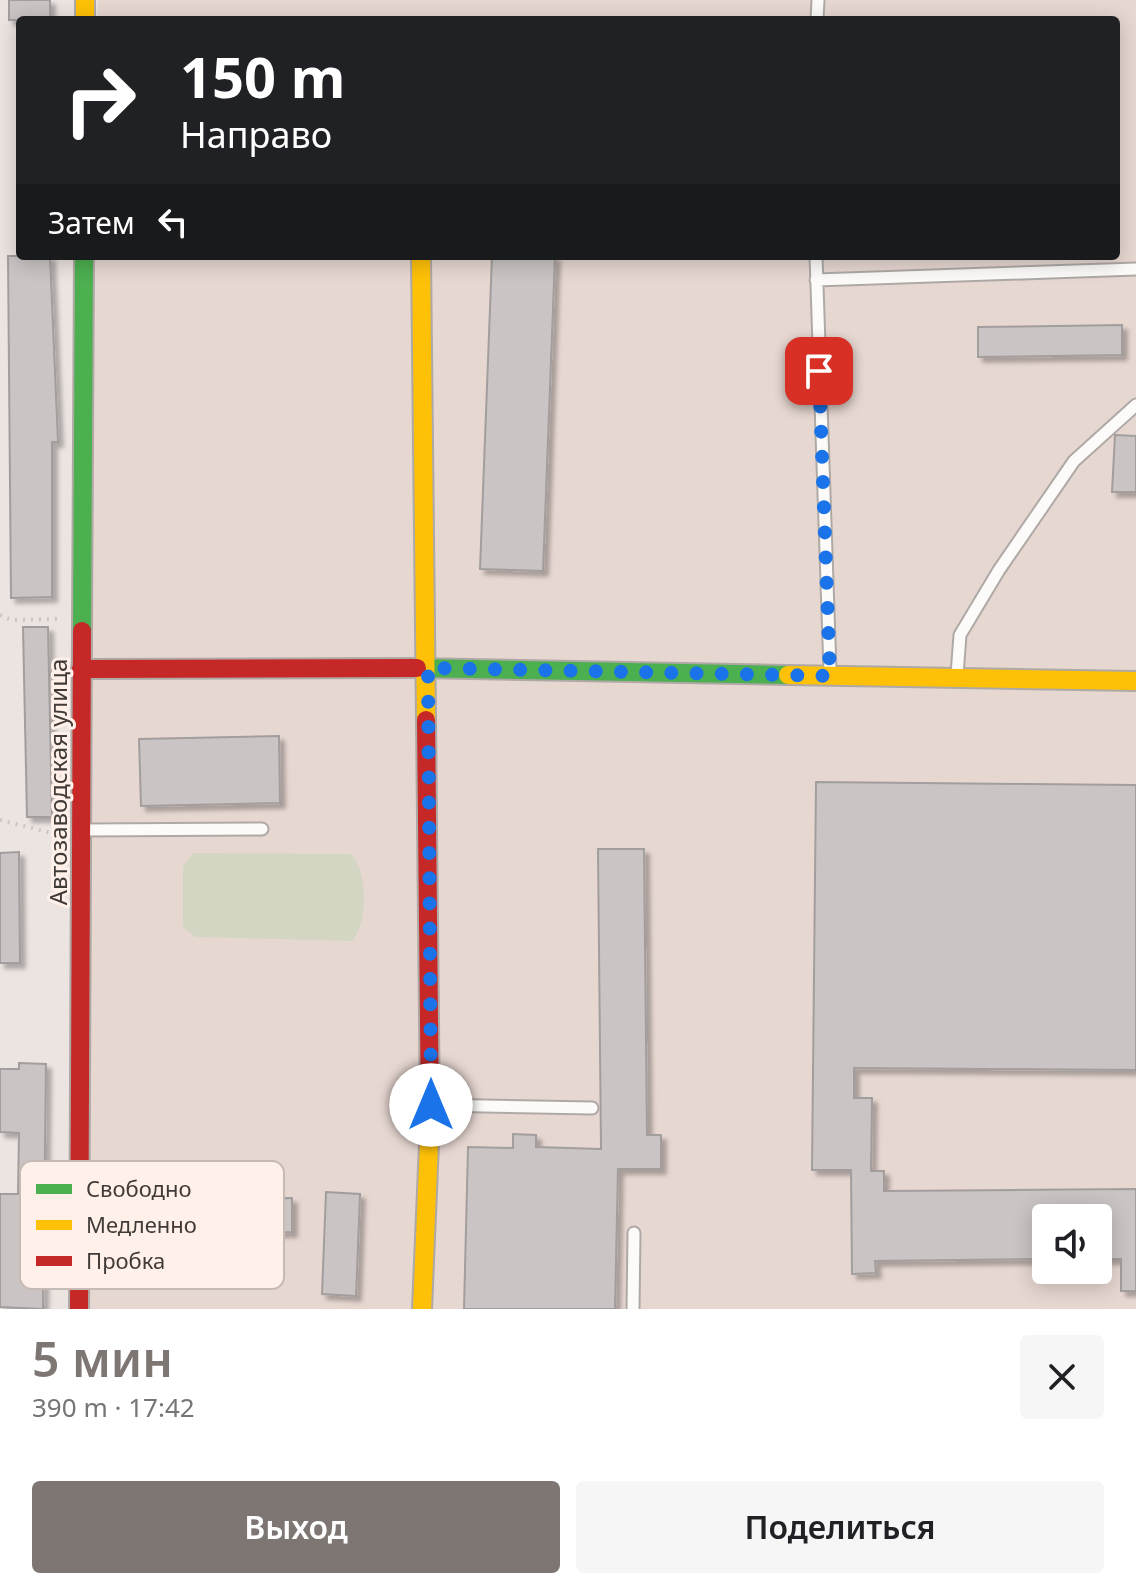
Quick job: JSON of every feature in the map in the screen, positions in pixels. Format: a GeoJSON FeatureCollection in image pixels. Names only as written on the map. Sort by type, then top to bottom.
{"type":"FeatureCollection","features":[{"type":"Feature","properties":{"kind":"street","name":"Автозаводская улица"},"geometry":{"type":"LineString","coordinates":[[80,1161],[84,260]]}},
{"type":"Feature","properties":{"kind":"street"},"geometry":{"type":"LineString","coordinates":[[421,260],[431,1105],[422,1309]]}},
{"type":"Feature","properties":{"kind":"street"},"geometry":{"type":"LineString","coordinates":[[81,669],[428,668],[1136,681]]}},
{"type":"Feature","properties":{"kind":"street","name":"Автозаводская улица"},"geometry":{"type":"LineString","coordinates":[[79,1289],[79,1309]]}},
{"type":"Feature","properties":{"kind":"lane"},"geometry":{"type":"LineString","coordinates":[[816,260],[830,676]]}},
{"type":"Feature","properties":{"kind":"lane"},"geometry":{"type":"LineString","coordinates":[[816,280],[1136,269]]}},
{"type":"Feature","properties":{"kind":"lane"},"geometry":{"type":"LineString","coordinates":[[957,678],[960,635],[999,570],[1074,461],[1136,405]]}},
{"type":"Feature","properties":{"kind":"lane"},"geometry":{"type":"LineString","coordinates":[[81,836],[262,829]]}},
{"type":"Feature","properties":{"kind":"lane"},"geometry":{"type":"LineString","coordinates":[[431,1105],[592,1108]]}},
{"type":"Feature","properties":{"kind":"lane"},"geometry":{"type":"LineString","coordinates":[[633,1309],[634,1233]]}},
{"type":"Feature","properties":{"kind":"path"},"geometry":{"type":"LineString","coordinates":[[0,615],[11,620],[81,620]]}},
{"type":"Feature","properties":{"kind":"path"},"geometry":{"type":"LineString","coordinates":[[0,820],[81,836]]}},
{"type":"Feature","properties":{"kind":"shaded area"},"geometry":{"type":"Polygon","coordinates":[[[98,0],[1136,0],[1136,1309],[89,1309],[89,1289],[284,1289],[284,1161],[90,1161],[93,260],[1120,260],[1120,16],[97,16],[98,0]]]}},
{"type":"Feature","properties":{"kind":"green space"},"geometry":{"type":"Polygon","coordinates":[[[193,853],[351,854],[361,872],[364,897],[357,933],[352,941],[195,937],[183,927],[183,866],[193,853]]]}},
{"type":"Feature","properties":{"kind":"building"},"geometry":{"type":"Polygon","coordinates":[[[9,0],[50,0],[50,16],[16,16],[16,20],[9,20],[9,0]]]}},
{"type":"Feature","properties":{"kind":"building"},"geometry":{"type":"Polygon","coordinates":[[[8,256],[16,256],[16,260],[50,260],[58,442],[52,442],[52,597],[11,598],[8,256]]]}},
{"type":"Feature","properties":{"kind":"building"},"geometry":{"type":"Polygon","coordinates":[[[492,260],[555,260],[543,571],[480,569],[492,260]]]}},
{"type":"Feature","properties":{"kind":"building"},"geometry":{"type":"Polygon","coordinates":[[[1122,325],[1122,355],[978,357],[978,327],[1122,325]]]}},
{"type":"Feature","properties":{"kind":"building"},"geometry":{"type":"Polygon","coordinates":[[[1115,435],[1136,436],[1136,492],[1112,492],[1115,435]]]}},
{"type":"Feature","properties":{"kind":"building"},"geometry":{"type":"Polygon","coordinates":[[[23,627],[48,627],[52,817],[27,817],[23,627]]]}},
{"type":"Feature","properties":{"kind":"building"},"geometry":{"type":"Polygon","coordinates":[[[279,736],[280,803],[141,806],[139,739],[279,736]]]}},
{"type":"Feature","properties":{"kind":"building"},"geometry":{"type":"Polygon","coordinates":[[[816,782],[1136,785],[1136,1070],[854,1068],[854,1098],[872,1098],[871,1171],[884,1171],[884,1191],[1136,1189],[1136,1291],[1121,1291],[1121,1259],[1112,1259],[1112,1204],[1032,1204],[1032,1259],[875,1261],[876,1273],[852,1274],[851,1170],[812,1170],[816,782]]]}},
{"type":"Feature","properties":{"kind":"building"},"geometry":{"type":"Polygon","coordinates":[[[598,849],[644,849],[647,1135],[661,1135],[661,1169],[618,1169],[615,1309],[464,1309],[468,1147],[513,1148],[513,1134],[536,1135],[536,1147],[601,1149],[598,849]]]}},
{"type":"Feature","properties":{"kind":"building"},"geometry":{"type":"Polygon","coordinates":[[[19,852],[20,963],[0,963],[0,853],[19,852]]]}},
{"type":"Feature","properties":{"kind":"building"},"geometry":{"type":"Polygon","coordinates":[[[19,1063],[46,1064],[45,1161],[20,1161],[20,1289],[43,1289],[43,1309],[0,1307],[0,1194],[18,1194],[19,1133],[0,1132],[0,1069],[19,1069],[19,1063]]]}},
{"type":"Feature","properties":{"kind":"building"},"geometry":{"type":"Polygon","coordinates":[[[326,1192],[360,1194],[356,1296],[322,1294],[326,1192]]]}},
{"type":"Feature","properties":{"kind":"building"},"geometry":{"type":"Polygon","coordinates":[[[284,1198],[292,1198],[292,1232],[284,1232],[284,1198]]]}},
{"type":"Feature","properties":{"kind":"traffic: fast"},"geometry":{"type":"LineString","coordinates":[[82,631],[84,260]]}},
{"type":"Feature","properties":{"kind":"traffic: fast"},"geometry":{"type":"LineString","coordinates":[[417,668],[788,675]]}},
{"type":"Feature","properties":{"kind":"traffic: slow"},"geometry":{"type":"LineString","coordinates":[[85,0],[85,16]]}},
{"type":"Feature","properties":{"kind":"traffic: slow"},"geometry":{"type":"LineString","coordinates":[[421,260],[426,720]]}},
{"type":"Feature","properties":{"kind":"traffic: slow"},"geometry":{"type":"LineString","coordinates":[[788,675],[1136,681]]}},
{"type":"Feature","properties":{"kind":"traffic: slow"},"geometry":{"type":"LineString","coordinates":[[422,1309],[430,1120]]}},
{"type":"Feature","properties":{"kind":"traffic: jam"},"geometry":{"type":"LineString","coordinates":[[80,1161],[82,631]]}},
{"type":"Feature","properties":{"kind":"traffic: jam"},"geometry":{"type":"LineString","coordinates":[[81,669],[417,668]]}},
{"type":"Feature","properties":{"kind":"traffic: jam"},"geometry":{"type":"LineString","coordinates":[[426,720],[430,1120]]}},
{"type":"Feature","properties":{"kind":"traffic: jam"},"geometry":{"type":"LineString","coordinates":[[79,1289],[79,1309]]}},
{"type":"Feature","properties":{"kind":"route"},"geometry":{"type":"LineString","coordinates":[[431,1105],[428,668],[830,676],[819,371]]}}]}
